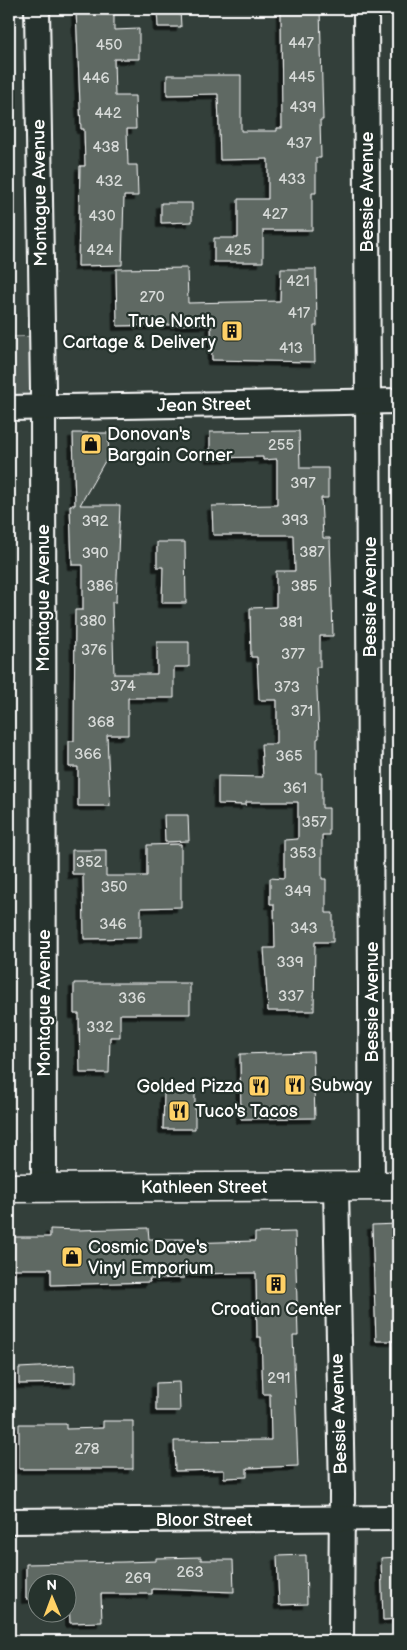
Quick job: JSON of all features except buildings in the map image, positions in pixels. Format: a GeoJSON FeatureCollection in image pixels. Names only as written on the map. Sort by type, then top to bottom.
{"type":"FeatureCollection","features":[{"type":"Feature","properties":{"kind":"street","name":"Montague Avenue"},"geometry":{"type":"LineString","coordinates":[[37,9],[43,408],[44,1187]]}},
{"type":"Feature","properties":{"kind":"street","name":"Bessie Avenue"},"geometry":{"type":"LineString","coordinates":[[366,9],[368,401],[385,1186]]}},
{"type":"Feature","properties":{"kind":"street","name":"Jean Street"},"geometry":{"type":"LineString","coordinates":[[9,408],[398,401]]}},
{"type":"Feature","properties":{"kind":"street","name":"Kathleen Street"},"geometry":{"type":"LineString","coordinates":[[9,1188],[385,1186]]}},
{"type":"Feature","properties":{"kind":"street","name":"Bessie Avenue"},"geometry":{"type":"LineString","coordinates":[[336,1187],[341,1641]]}},
{"type":"Feature","properties":{"kind":"street","name":"Bloor Street"},"geometry":{"type":"LineString","coordinates":[[9,1521],[398,1518]]}},
{"type":"Feature","properties":{"kind":"shaded area"},"geometry":{"type":"Polygon","coordinates":[[[40,336],[41,409],[9,409],[9,337],[40,336]]]}},
{"type":"Feature","properties":{"kind":"place","name":"True North Cartage & Delivery"},"geometry":{"type":"Point","coordinates":[232,331]}},
{"type":"Feature","properties":{"kind":"place","name":"Donovan's Bargain Corner"},"geometry":{"type":"Point","coordinates":[91,444]}},
{"type":"Feature","properties":{"kind":"place","name":"Subway"},"geometry":{"type":"Point","coordinates":[295,1085]}},
{"type":"Feature","properties":{"kind":"place","name":"Golded Pizza"},"geometry":{"type":"Point","coordinates":[259,1086]}},
{"type":"Feature","properties":{"kind":"place","name":"Tuco's Tacos"},"geometry":{"type":"Point","coordinates":[179,1111]}},
{"type":"Feature","properties":{"kind":"place","name":"Cosmic Dave's Vinyl Emporium"},"geometry":{"type":"Point","coordinates":[72,1257]}},
{"type":"Feature","properties":{"kind":"place","name":"Croatian Center"},"geometry":{"type":"Point","coordinates":[276,1284]}}]}
